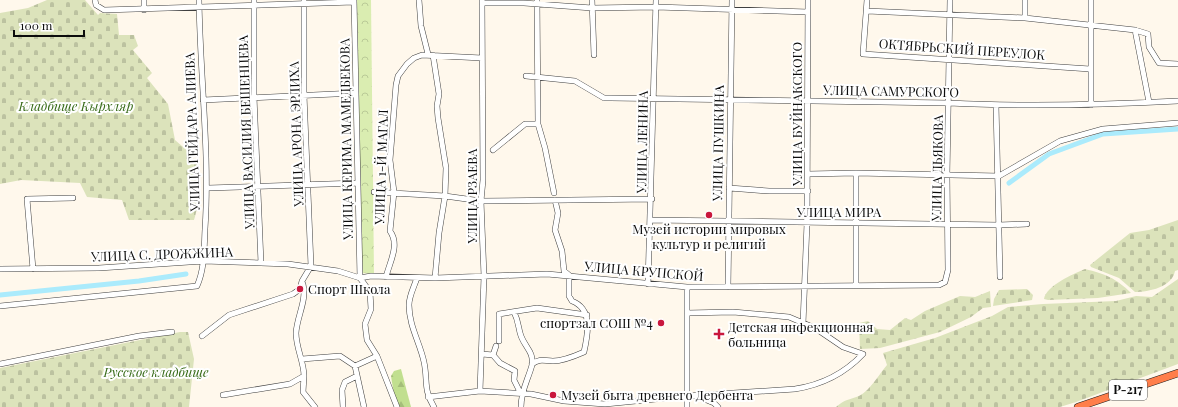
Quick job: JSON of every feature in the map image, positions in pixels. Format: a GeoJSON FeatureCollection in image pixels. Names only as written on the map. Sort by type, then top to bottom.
{"type":"FeatureCollection","features":[{"type":"Feature","properties":{"kind":"highway","name":"Р-217"},"geometry":{"type":"LineString","coordinates":[[1078,407],[1178,373]]}},
{"type":"Feature","properties":{"kind":"street"},"geometry":{"type":"LineString","coordinates":[[95,0],[96,5],[104,10],[144,10],[254,2],[354,1]]}},
{"type":"Feature","properties":{"kind":"street"},"geometry":{"type":"LineString","coordinates":[[144,0],[144,10]]}},
{"type":"Feature","properties":{"kind":"street","name":"УЛИЦА ГЕЙДАРА АЛИЕВА"},"geometry":{"type":"LineString","coordinates":[[0,306],[196,286],[202,276],[204,261],[208,188],[199,0]]}},
{"type":"Feature","properties":{"kind":"street"},"geometry":{"type":"LineString","coordinates":[[419,0],[421,26],[431,55],[439,94],[437,106],[438,118],[446,168],[445,196],[437,246],[435,278]]}},
{"type":"Feature","properties":{"kind":"street"},"geometry":{"type":"LineString","coordinates":[[592,0],[594,55]]}},
{"type":"Feature","properties":{"kind":"street","name":"УЛИЦА ЛЕНИНА"},"geometry":{"type":"LineString","coordinates":[[648,284],[652,199],[656,0]]}},
{"type":"Feature","properties":{"kind":"street","name":"УЛИЦА ПУШКИНА"},"geometry":{"type":"LineString","coordinates":[[728,287],[732,0]]}},
{"type":"Feature","properties":{"kind":"street","name":"УЛИЦА БУЙНАКСКОГО"},"geometry":{"type":"LineString","coordinates":[[804,324],[808,191],[808,0]]}},
{"type":"Feature","properties":{"kind":"street","name":"ОКТЯБРЬСКИЙ ПЕРЕУЛОК"},"geometry":{"type":"LineString","coordinates":[[867,0],[863,54],[1090,69]]}},
{"type":"Feature","properties":{"kind":"street","name":"УЛИЦА ДЬЯКОВА"},"geometry":{"type":"LineString","coordinates":[[939,286],[945,282],[948,270],[947,175],[950,0]]}},
{"type":"Feature","properties":{"kind":"street"},"geometry":{"type":"LineString","coordinates":[[1025,0],[1025,18]]}},
{"type":"Feature","properties":{"kind":"street"},"geometry":{"type":"LineString","coordinates":[[1090,105],[1092,26],[1091,0]]}},
{"type":"Feature","properties":{"kind":"street","name":"УЛИЦА КЕРИМА МАМЕДБЕКОВА"},"geometry":{"type":"LineString","coordinates":[[354,1],[360,278]]}},
{"type":"Feature","properties":{"kind":"street"},"geometry":{"type":"LineString","coordinates":[[482,1],[538,3],[592,8],[808,12]]}},
{"type":"Feature","properties":{"kind":"street","name":"УЛИЦА РЗАЕВА"},"geometry":{"type":"LineString","coordinates":[[480,392],[484,276],[481,201],[488,150],[482,58],[482,1]]}},
{"type":"Feature","properties":{"kind":"street","name":"УЛИЦА ВАСИЛИЯ БЕШЕНЦЕВА"},"geometry":{"type":"LineString","coordinates":[[254,2],[254,97],[261,263]]}},
{"type":"Feature","properties":{"kind":"street","name":"УЛИЦА АРОНА ЭРЛИХА"},"geometry":{"type":"LineString","coordinates":[[304,2],[304,95],[311,266]]}},
{"type":"Feature","properties":{"kind":"street"},"geometry":{"type":"LineString","coordinates":[[538,3],[538,124],[545,148],[554,193]]}},
{"type":"Feature","properties":{"kind":"street"},"geometry":{"type":"LineString","coordinates":[[867,11],[1025,18],[1135,30],[1148,34],[1149,47],[1159,63],[1178,64]]}},
{"type":"Feature","properties":{"kind":"street"},"geometry":{"type":"LineString","coordinates":[[1135,30],[1148,102]]}},
{"type":"Feature","properties":{"kind":"street","name":"УЛИЦА 1-Й МАГАЛ"},"geometry":{"type":"LineString","coordinates":[[386,277],[396,244],[395,237],[390,231],[394,192],[390,160],[398,76],[414,58],[431,55],[482,58]]}},
{"type":"Feature","properties":{"kind":"street"},"geometry":{"type":"LineString","coordinates":[[526,76],[537,77]]}},
{"type":"Feature","properties":{"kind":"street","name":"УЛИЦА САМУРСКОГО"},"geometry":{"type":"LineString","coordinates":[[537,77],[576,81],[604,98],[949,102],[996,105],[1090,105],[1178,101]]}},
{"type":"Feature","properties":{"kind":"street"},"geometry":{"type":"LineString","coordinates":[[203,100],[356,93]]}},
{"type":"Feature","properties":{"kind":"street"},"geometry":{"type":"LineString","coordinates":[[996,105],[999,176],[1000,277]]}},
{"type":"Feature","properties":{"kind":"street"},"geometry":{"type":"LineString","coordinates":[[808,174],[856,173],[999,176],[1004,175],[1060,141],[1103,129],[1178,123]]}},
{"type":"Feature","properties":{"kind":"street"},"geometry":{"type":"LineString","coordinates":[[488,150],[525,124],[538,124]]}},
{"type":"Feature","properties":{"kind":"street"},"geometry":{"type":"LineString","coordinates":[[856,173],[856,286]]}},
{"type":"Feature","properties":{"kind":"street"},"geometry":{"type":"LineString","coordinates":[[208,188],[358,183]]}},
{"type":"Feature","properties":{"kind":"street"},"geometry":{"type":"LineString","coordinates":[[729,188],[768,192],[808,191]]}},
{"type":"Feature","properties":{"kind":"street"},"geometry":{"type":"LineString","coordinates":[[374,192],[445,196],[481,201],[652,199]]}},
{"type":"Feature","properties":{"kind":"street"},"geometry":{"type":"LineString","coordinates":[[32,269],[27,199],[73,198]]}},
{"type":"Feature","properties":{"kind":"street"},"geometry":{"type":"LineString","coordinates":[[532,364],[542,359],[554,361],[572,358],[584,352],[588,336],[587,315],[579,304],[572,301],[569,296],[569,275],[564,271],[562,251],[555,230],[558,213],[555,200]]}},
{"type":"Feature","properties":{"kind":"street","name":"УЛИЦА МИРА"},"geometry":{"type":"LineString","coordinates":[[651,220],[807,223],[1028,224]]}},
{"type":"Feature","properties":{"kind":"street","name":"УЛИЦА С. ДРОЖЖИНА"},"geometry":{"type":"LineString","coordinates":[[0,270],[99,268],[204,261],[311,266],[338,271],[360,278],[371,276]]}},
{"type":"Feature","properties":{"kind":"street"},"geometry":{"type":"LineString","coordinates":[[202,336],[229,315],[293,294],[300,289],[302,281],[311,266]]}},
{"type":"Feature","properties":{"kind":"street","name":"УЛИЦА КРУПСКОЙ"},"geometry":{"type":"LineString","coordinates":[[371,276],[435,278],[569,275],[687,288],[939,286]]}},
{"type":"Feature","properties":{"kind":"street"},"geometry":{"type":"LineString","coordinates":[[360,278],[370,292],[371,309],[365,324],[367,340],[377,356],[397,407]]}},
{"type":"Feature","properties":{"kind":"street"},"geometry":{"type":"LineString","coordinates":[[417,278],[409,305],[414,335],[425,364],[428,397],[434,407]]}},
{"type":"Feature","properties":{"kind":"street"},"geometry":{"type":"LineString","coordinates":[[302,281],[305,292],[296,334],[302,359],[304,376],[303,392],[315,407]]}},
{"type":"Feature","properties":{"kind":"street"},"geometry":{"type":"LineString","coordinates":[[687,288],[687,407]]}},
{"type":"Feature","properties":{"kind":"street"},"geometry":{"type":"LineString","coordinates":[[492,355],[498,344],[499,314],[537,308],[587,315]]}},
{"type":"Feature","properties":{"kind":"street"},"geometry":{"type":"LineString","coordinates":[[514,312],[519,323],[521,336],[532,353],[532,364],[521,394],[521,407]]}},
{"type":"Feature","properties":{"kind":"street"},"geometry":{"type":"LineString","coordinates":[[428,397],[480,392],[521,394],[563,404],[612,404],[687,396],[804,388],[841,374],[863,354],[843,347],[815,328],[789,318],[733,312],[687,313]]}},
{"type":"Feature","properties":{"kind":"street"},"geometry":{"type":"LineString","coordinates":[[0,364],[139,336],[172,332]]}},
{"type":"Feature","properties":{"kind":"street"},"geometry":{"type":"LineString","coordinates":[[482,354],[492,355],[500,363],[516,371],[514,380],[521,394]]}},
{"type":"Feature","properties":{"kind":"street"},"geometry":{"type":"LineString","coordinates":[[302,359],[340,356],[355,366],[364,407]]}},
{"type":"Feature","properties":{"kind":"street"},"geometry":{"type":"LineString","coordinates":[[355,366],[377,356]]}},
{"type":"Feature","properties":{"kind":"street"},"geometry":{"type":"LineString","coordinates":[[223,395],[290,384],[304,376]]}},
{"type":"Feature","properties":{"kind":"street"},"geometry":{"type":"LineString","coordinates":[[343,407],[342,390],[345,382],[357,376]]}},
{"type":"Feature","properties":{"kind":"street"},"geometry":{"type":"LineString","coordinates":[[696,396],[703,398],[718,407]]}},
{"type":"Feature","properties":{"kind":"green space","name":"Кладбище Кырхляр"},"geometry":{"type":"Polygon","coordinates":[[[47,0],[85,0],[98,15],[100,13],[117,14],[119,35],[134,35],[138,46],[133,50],[152,73],[147,78],[168,104],[175,140],[190,153],[191,158],[199,161],[199,190],[194,220],[129,220],[122,200],[87,197],[80,183],[21,180],[0,184],[0,13],[28,8],[47,0]]]}},
{"type":"Feature","properties":{"kind":"green space"},"geometry":{"type":"Polygon","coordinates":[[[357,0],[371,0],[374,274],[362,273],[357,0]]]}},
{"type":"Feature","properties":{"kind":"green space"},"geometry":{"type":"Polygon","coordinates":[[[1178,220],[1178,270],[1175,271],[1173,276],[1165,285],[1153,290],[1135,292],[1119,278],[1091,267],[1090,265],[1130,233],[1149,230],[1178,220]]]}},
{"type":"Feature","properties":{"kind":"green space"},"geometry":{"type":"Polygon","coordinates":[[[1085,269],[1110,277],[1131,293],[1098,298],[1044,299],[1046,294],[1055,285],[1067,277],[1085,269]]]}},
{"type":"Feature","properties":{"kind":"green space"},"geometry":{"type":"Polygon","coordinates":[[[1178,279],[1178,364],[1060,407],[836,407],[845,401],[863,394],[871,386],[887,365],[883,353],[935,338],[992,316],[1008,307],[1116,301],[1136,296],[1152,297],[1178,279]]]}},
{"type":"Feature","properties":{"kind":"green space"},"geometry":{"type":"Polygon","coordinates":[[[1027,289],[1033,295],[1032,300],[993,306],[994,299],[999,290],[1027,289]]]}},
{"type":"Feature","properties":{"kind":"green space"},"geometry":{"type":"Polygon","coordinates":[[[990,291],[991,307],[983,308],[971,317],[940,332],[880,348],[860,349],[859,323],[868,321],[877,329],[890,330],[905,318],[911,320],[925,311],[960,296],[975,297],[990,291]]]}},
{"type":"Feature","properties":{"kind":"green space","name":"Русское кладбище"},"geometry":{"type":"Polygon","coordinates":[[[180,332],[188,332],[194,359],[189,407],[0,407],[0,368],[180,332]]]}},
{"type":"Feature","properties":{"kind":"green space"},"geometry":{"type":"Polygon","coordinates":[[[401,369],[411,407],[396,407],[391,376],[394,371],[401,369]]]}},
{"type":"Feature","properties":{"kind":"waterway"},"geometry":{"type":"LineString","coordinates":[[1009,183],[1049,154],[1103,134],[1178,129]]}},
{"type":"Feature","properties":{"kind":"waterway"},"geometry":{"type":"LineString","coordinates":[[0,295],[139,281],[186,274]]}},
{"type":"Feature","properties":{"kind":"place","name":"Музей истории мировых культур и религий"},"geometry":{"type":"Point","coordinates":[709,215]}},
{"type":"Feature","properties":{"kind":"place","name":"Спорт Школа"},"geometry":{"type":"Point","coordinates":[300,289]}},
{"type":"Feature","properties":{"kind":"place","name":"спортзал СОШ №4"},"geometry":{"type":"Point","coordinates":[661,323]}},
{"type":"Feature","properties":{"kind":"place","name":"Детская инфекционная больница"},"geometry":{"type":"Point","coordinates":[719,334]}},
{"type":"Feature","properties":{"kind":"place","name":"Музей быта древнего Дербента"},"geometry":{"type":"Point","coordinates":[553,395]}}]}
